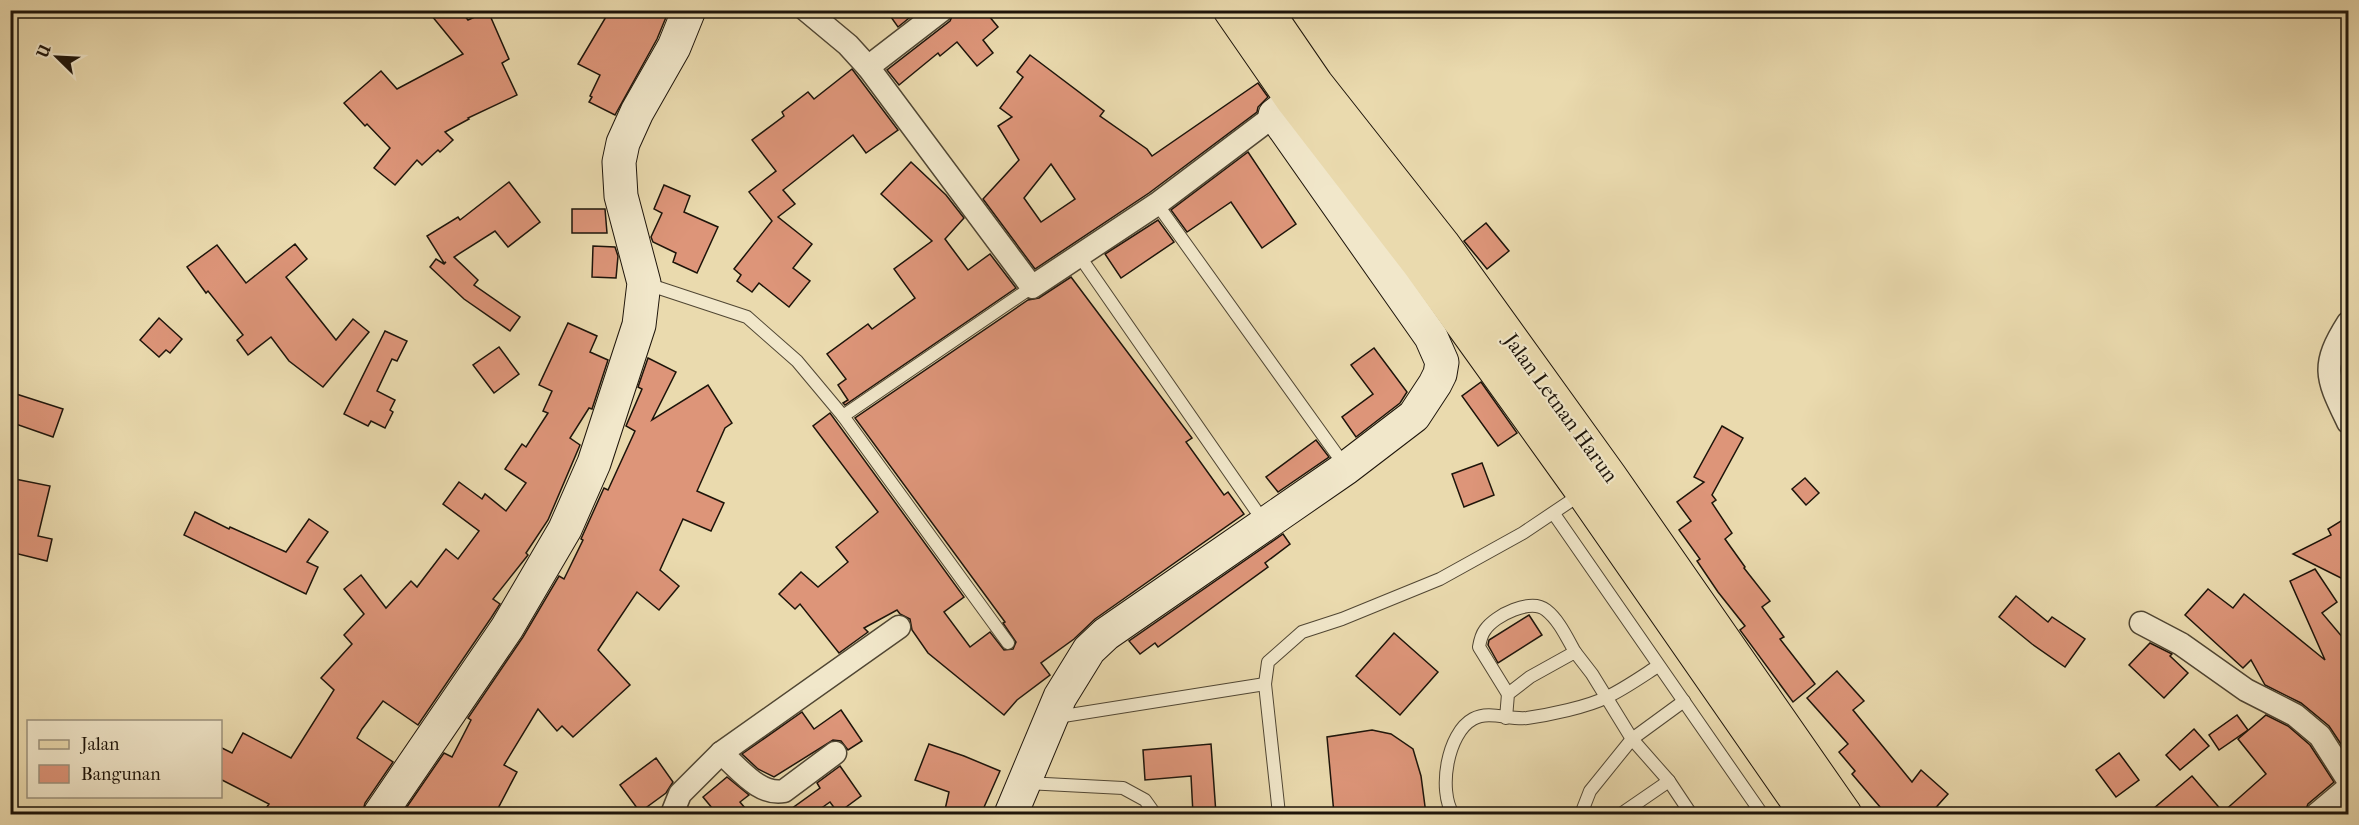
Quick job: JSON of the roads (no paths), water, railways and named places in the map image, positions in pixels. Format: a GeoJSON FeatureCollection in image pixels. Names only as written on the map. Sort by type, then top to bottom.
{"type":"FeatureCollection","features":[{"type":"Feature","properties":{"kind":"main road","name":"Jalan Letnan Harun"},"geometry":{"type":"LineString","coordinates":[[1230,10],[1295,100],[1443,243],[1806,814]]}},
{"type":"Feature","properties":{"kind":"main road","name":"Jalan Letnan Harun"},"geometry":{"type":"LineString","coordinates":[[1266,10],[1295,100]]}},
{"type":"Feature","properties":{"kind":"main road","name":"Jalan Letnan Harun"},"geometry":{"type":"LineString","coordinates":[[1597,485],[1845,814]]}},
{"type":"Feature","properties":{"kind":"street"},"geometry":{"type":"LineString","coordinates":[[806,10],[848,45],[868,68],[1032,287],[1078,254],[1157,204],[1295,100],[1431,337],[1442,362],[1436,384],[1414,416],[1346,468],[1106,634],[1089,650],[1055,707],[1011,814]]}},
{"type":"Feature","properties":{"kind":"street"},"geometry":{"type":"LineString","coordinates":[[868,68],[942,10]]}},
{"type":"Feature","properties":{"kind":"street"},"geometry":{"type":"LineString","coordinates":[[380,814],[507,628],[565,529],[594,464],[639,325],[645,284],[621,196],[619,162],[623,143],[637,112],[674,47],[683,13]]}},
{"type":"Feature","properties":{"kind":"street"},"geometry":{"type":"LineString","coordinates":[[2349,323],[2329,361],[2331,386],[2349,422]]}},
{"type":"Feature","properties":{"kind":"street"},"geometry":{"type":"LineString","coordinates":[[2141,623],[2181,644],[2246,690],[2295,715],[2320,736],[2349,780]]}},
{"type":"Feature","properties":{"kind":"street"},"geometry":{"type":"LineString","coordinates":[[672,814],[680,794],[722,753],[899,627]]}},
{"type":"Feature","properties":{"kind":"street"},"geometry":{"type":"LineString","coordinates":[[722,753],[757,785],[774,793],[784,791],[835,753]]}},
{"type":"Feature","properties":{"kind":"street"},"geometry":{"type":"LineString","coordinates":[[2317,814],[2349,788]]}},
{"type":"Feature","properties":{"kind":"lane"},"geometry":{"type":"LineString","coordinates":[[1157,204],[1346,468]]}},
{"type":"Feature","properties":{"kind":"lane"},"geometry":{"type":"LineString","coordinates":[[1078,254],[1266,524]]}},
{"type":"Feature","properties":{"kind":"lane"},"geometry":{"type":"LineString","coordinates":[[645,284],[747,317],[798,361],[843,416],[1008,643]]}},
{"type":"Feature","properties":{"kind":"lane"},"geometry":{"type":"LineString","coordinates":[[843,416],[1032,287]]}},
{"type":"Feature","properties":{"kind":"lane"},"geometry":{"type":"LineString","coordinates":[[1279,814],[1265,684],[1268,662],[1302,632],[1342,619],[1440,579],[1554,514],[1597,485]]}},
{"type":"Feature","properties":{"kind":"lane"},"geometry":{"type":"LineString","coordinates":[[1554,514],[1762,814]]}},
{"type":"Feature","properties":{"kind":"lane"},"geometry":{"type":"LineString","coordinates":[[1506,718],[1508,694],[1479,647],[1484,631],[1493,621],[1526,605],[1538,605],[1549,612],[1558,623],[1632,739],[1669,781],[1691,814]]}},
{"type":"Feature","properties":{"kind":"lane"},"geometry":{"type":"LineString","coordinates":[[1508,694],[1530,677],[1575,652]]}},
{"type":"Feature","properties":{"kind":"lane"},"geometry":{"type":"LineString","coordinates":[[1453,814],[1445,786],[1446,770],[1458,732],[1466,723],[1476,717],[1491,715],[1525,718],[1605,698],[1658,666]]}},
{"type":"Feature","properties":{"kind":"lane"},"geometry":{"type":"LineString","coordinates":[[1055,707],[1265,684]]}},
{"type":"Feature","properties":{"kind":"lane"},"geometry":{"type":"LineString","coordinates":[[1581,814],[1590,791],[1632,739],[1684,701]]}},
{"type":"Feature","properties":{"kind":"lane"},"geometry":{"type":"LineString","coordinates":[[1621,814],[1669,781]]}},
{"type":"Feature","properties":{"kind":"lane"},"geometry":{"type":"LineString","coordinates":[[1023,783],[1123,788],[1145,800],[1155,814]]}}]}
